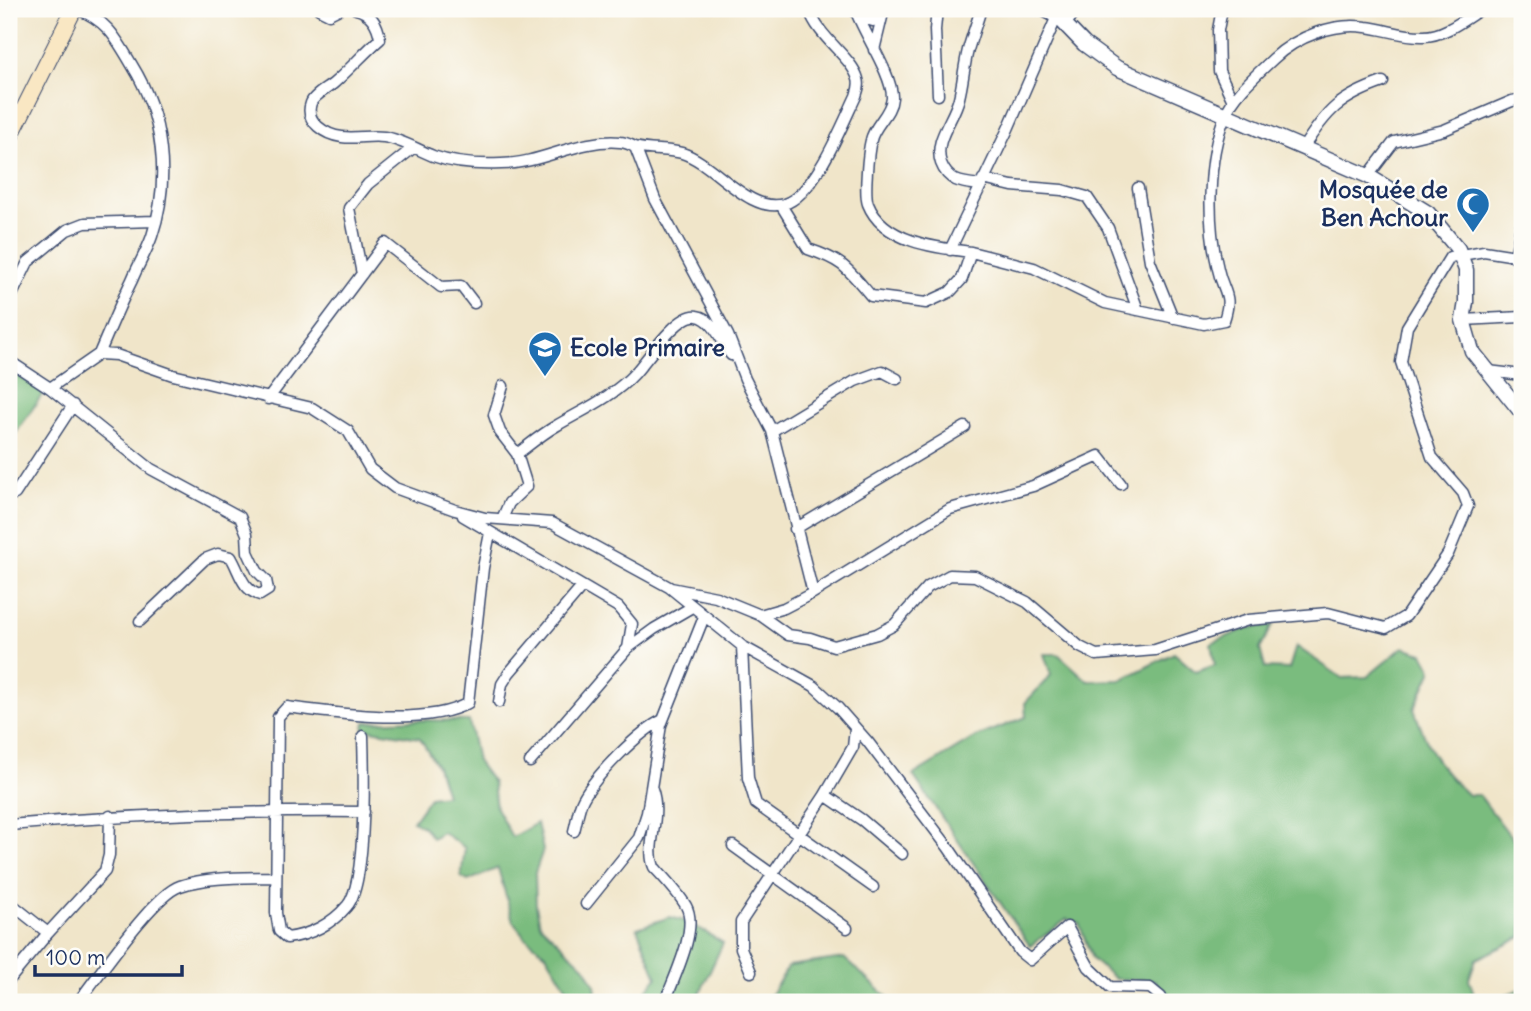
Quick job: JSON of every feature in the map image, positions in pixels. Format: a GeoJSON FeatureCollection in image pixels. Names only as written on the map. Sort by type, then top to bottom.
{"type":"FeatureCollection","features":[{"type":"Feature","properties":{"kind":"main road"},"geometry":{"type":"LineString","coordinates":[[9,139],[76,9]]}},
{"type":"Feature","properties":{"kind":"street"},"geometry":{"type":"LineString","coordinates":[[50,388],[99,354],[151,237],[156,221],[163,169],[160,140],[152,108],[138,75],[109,29],[99,19],[76,9]]}},
{"type":"Feature","properties":{"kind":"street"},"geometry":{"type":"LineString","coordinates":[[319,9],[329,14],[339,9]]}},
{"type":"Feature","properties":{"kind":"street"},"geometry":{"type":"LineString","coordinates":[[356,9],[371,18],[379,28],[380,39],[311,100],[310,118],[315,124],[340,137],[386,137],[436,157],[466,163],[504,164],[535,159],[594,142],[623,142],[635,147],[683,153],[710,166],[743,195],[764,203],[781,205],[798,195],[813,178],[856,96],[859,82],[855,71],[821,33],[809,9]]}},
{"type":"Feature","properties":{"kind":"street"},"geometry":{"type":"LineString","coordinates":[[856,9],[866,19],[873,21],[884,12]]}},
{"type":"Feature","properties":{"kind":"street"},"geometry":{"type":"LineString","coordinates":[[856,9],[888,79],[892,98],[886,115],[871,138],[868,204],[881,224],[897,235],[950,250],[971,252],[1034,268],[1105,303],[1204,324],[1224,320],[1229,304],[1218,270],[1211,216],[1213,163],[1225,115],[1233,101],[1275,57],[1308,36],[1335,28],[1363,26],[1426,37],[1458,24],[1481,9]]}},
{"type":"Feature","properties":{"kind":"street"},"geometry":{"type":"LineString","coordinates":[[937,9],[935,30],[938,95]]}},
{"type":"Feature","properties":{"kind":"street"},"geometry":{"type":"LineString","coordinates":[[981,9],[968,51],[959,101],[942,137],[938,153],[941,165],[948,178],[959,182],[1062,190],[1087,197],[1108,228],[1138,310]]}},
{"type":"Feature","properties":{"kind":"street"},"geometry":{"type":"LineString","coordinates":[[950,250],[1008,129],[1055,17],[1077,9]]}},
{"type":"Feature","properties":{"kind":"street"},"geometry":{"type":"LineString","coordinates":[[1222,9],[1218,30],[1219,71],[1233,101]]}},
{"type":"Feature","properties":{"kind":"street"},"geometry":{"type":"LineString","coordinates":[[874,50],[884,12]]}},
{"type":"Feature","properties":{"kind":"street"},"geometry":{"type":"LineString","coordinates":[[1055,17],[1084,44],[1117,68],[1368,176],[1428,214],[1458,249],[1466,270],[1463,320],[1472,351],[1522,413]]}},
{"type":"Feature","properties":{"kind":"street"},"geometry":{"type":"LineString","coordinates":[[1303,148],[1320,120],[1332,108],[1356,92],[1383,82]]}},
{"type":"Feature","properties":{"kind":"street"},"geometry":{"type":"LineString","coordinates":[[1368,176],[1394,142],[1444,130],[1522,99]]}},
{"type":"Feature","properties":{"kind":"street"},"geometry":{"type":"LineString","coordinates":[[635,147],[655,199],[728,335],[772,432],[813,593]]}},
{"type":"Feature","properties":{"kind":"street"},"geometry":{"type":"LineString","coordinates":[[362,274],[349,208],[368,184],[413,148]]}},
{"type":"Feature","properties":{"kind":"street"},"geometry":{"type":"LineString","coordinates":[[1138,188],[1150,261],[1173,318]]}},
{"type":"Feature","properties":{"kind":"street"},"geometry":{"type":"LineString","coordinates":[[781,205],[808,249],[845,265],[871,296],[926,303],[950,292],[962,279],[971,252]]}},
{"type":"Feature","properties":{"kind":"street"},"geometry":{"type":"LineString","coordinates":[[9,301],[28,262],[66,230],[85,223],[156,221]]}},
{"type":"Feature","properties":{"kind":"street"},"geometry":{"type":"LineString","coordinates":[[668,587],[716,597],[760,615],[788,635],[810,638],[834,646],[877,634],[894,625],[928,587],[950,575],[975,576],[1027,602],[1080,647],[1096,655],[1155,650],[1248,620],[1328,613],[1386,628],[1406,616],[1448,554],[1468,506],[1463,493],[1432,457],[1401,362],[1407,327],[1450,257],[1484,251],[1519,257],[1522,221]]}},
{"type":"Feature","properties":{"kind":"street"},"geometry":{"type":"LineString","coordinates":[[268,399],[385,243],[441,287],[461,286],[474,303]]}},
{"type":"Feature","properties":{"kind":"street"},"geometry":{"type":"LineString","coordinates":[[517,454],[554,427],[590,409],[634,375],[670,331],[688,317],[697,316],[710,322],[743,371]]}},
{"type":"Feature","properties":{"kind":"street"},"geometry":{"type":"LineString","coordinates":[[1463,320],[1522,317]]}},
{"type":"Feature","properties":{"kind":"street"},"geometry":{"type":"LineString","coordinates":[[99,354],[116,355],[173,374],[312,408],[348,431],[370,468],[395,488],[485,518],[552,523],[668,587],[742,646],[814,686],[838,708],[868,742],[948,847],[1020,952],[1030,960],[1067,927],[1089,967],[1110,987],[1150,988],[1161,997],[1161,1002]]}},
{"type":"Feature","properties":{"kind":"street"},"geometry":{"type":"LineString","coordinates":[[9,361],[73,405],[151,469],[240,517],[247,534],[248,551],[257,571],[266,580],[268,590],[260,595],[251,593],[245,587],[232,557],[218,554],[205,559],[140,621]]}},
{"type":"Feature","properties":{"kind":"street"},"geometry":{"type":"LineString","coordinates":[[772,432],[855,381],[882,371],[897,379]]}},
{"type":"Feature","properties":{"kind":"street"},"geometry":{"type":"LineString","coordinates":[[1488,371],[1522,375]]}},
{"type":"Feature","properties":{"kind":"street"},"geometry":{"type":"LineString","coordinates":[[502,519],[509,503],[527,486],[517,454],[500,432],[494,415],[503,386]]}},
{"type":"Feature","properties":{"kind":"street"},"geometry":{"type":"LineString","coordinates":[[15,494],[73,405]]}},
{"type":"Feature","properties":{"kind":"street"},"geometry":{"type":"LineString","coordinates":[[795,528],[965,426]]}},
{"type":"Feature","properties":{"kind":"street"},"geometry":{"type":"LineString","coordinates":[[760,615],[784,608],[813,593],[950,509],[1033,486],[1100,456],[1121,484]]}},
{"type":"Feature","properties":{"kind":"street"},"geometry":{"type":"LineString","coordinates":[[455,510],[618,607],[632,624],[628,648]]}},
{"type":"Feature","properties":{"kind":"street"},"geometry":{"type":"LineString","coordinates":[[363,736],[364,812],[356,888],[349,905],[321,927],[307,936],[287,938],[279,931],[276,914],[278,717],[287,707],[381,717],[432,713],[468,703],[483,568],[490,533]]}},
{"type":"Feature","properties":{"kind":"street"},"geometry":{"type":"LineString","coordinates":[[499,702],[502,684],[509,673],[582,587]]}},
{"type":"Feature","properties":{"kind":"street"},"geometry":{"type":"LineString","coordinates":[[530,762],[628,648],[692,607]]}},
{"type":"Feature","properties":{"kind":"street"},"geometry":{"type":"LineString","coordinates":[[586,904],[639,838],[647,813],[663,720],[704,617]]}},
{"type":"Feature","properties":{"kind":"street"},"geometry":{"type":"LineString","coordinates":[[742,646],[750,791],[756,804],[873,887]]}},
{"type":"Feature","properties":{"kind":"street"},"geometry":{"type":"LineString","coordinates":[[574,831],[581,802],[588,792],[635,738],[663,720]]}},
{"type":"Feature","properties":{"kind":"street"},"geometry":{"type":"LineString","coordinates":[[751,972],[741,948],[741,922],[825,795],[853,747],[855,729]]}},
{"type":"Feature","properties":{"kind":"street"},"geometry":{"type":"LineString","coordinates":[[651,787],[657,802],[651,859],[654,867],[687,907],[690,918],[688,939],[665,1002]]}},
{"type":"Feature","properties":{"kind":"street"},"geometry":{"type":"LineString","coordinates":[[825,795],[862,820],[902,854]]}},
{"type":"Feature","properties":{"kind":"street"},"geometry":{"type":"LineString","coordinates":[[9,825],[110,816],[278,811],[364,812]]}},
{"type":"Feature","properties":{"kind":"street"},"geometry":{"type":"LineString","coordinates":[[9,980],[105,871],[109,855],[110,816]]}},
{"type":"Feature","properties":{"kind":"street"},"geometry":{"type":"LineString","coordinates":[[733,846],[847,928]]}},
{"type":"Feature","properties":{"kind":"street"},"geometry":{"type":"LineString","coordinates":[[78,1002],[167,893],[178,887],[220,878],[276,877]]}},
{"type":"Feature","properties":{"kind":"street"},"geometry":{"type":"LineString","coordinates":[[9,902],[48,933]]}},
{"type":"Feature","properties":{"kind":"green space"},"geometry":{"type":"Polygon","coordinates":[[[9,370],[44,392],[9,443],[9,370]]]}},
{"type":"Feature","properties":{"kind":"green space"},"geometry":{"type":"Polygon","coordinates":[[[1273,625],[1260,649],[1265,668],[1289,669],[1296,646],[1342,678],[1367,677],[1403,647],[1423,653],[1432,670],[1414,709],[1429,746],[1457,785],[1468,795],[1479,795],[1522,851],[1522,937],[1476,959],[1469,979],[1476,1000],[1496,999],[1521,989],[1522,1002],[1168,1002],[1155,980],[1115,979],[1092,959],[1079,923],[1067,919],[1030,946],[913,775],[974,738],[1026,717],[1025,703],[1051,675],[1044,654],[1058,654],[1088,681],[1121,680],[1174,653],[1196,672],[1215,665],[1211,643],[1248,628],[1273,625]]]}},
{"type":"Feature","properties":{"kind":"green space"},"geometry":{"type":"Polygon","coordinates":[[[469,721],[477,761],[493,783],[496,808],[512,837],[537,823],[543,850],[535,873],[536,906],[540,924],[585,967],[595,985],[597,1002],[572,1002],[571,995],[546,954],[525,937],[513,921],[498,868],[468,881],[461,877],[465,848],[442,832],[432,838],[425,828],[413,821],[430,797],[446,795],[437,766],[420,738],[364,729],[365,722],[469,721]]]}},
{"type":"Feature","properties":{"kind":"green space"},"geometry":{"type":"Polygon","coordinates":[[[670,917],[688,922],[723,943],[696,1002],[638,1002],[657,977],[637,928],[670,917]]]}},
{"type":"Feature","properties":{"kind":"green space"},"geometry":{"type":"Polygon","coordinates":[[[844,958],[893,1002],[766,1002],[789,966],[844,958]]]}},
{"type":"Feature","properties":{"kind":"place","name":"Mosquée de Ben Achour"},"geometry":{"type":"Point","coordinates":[1473,234]}},
{"type":"Feature","properties":{"kind":"place","name":"Ecole Primaire"},"geometry":{"type":"Point","coordinates":[545,378]}}]}
